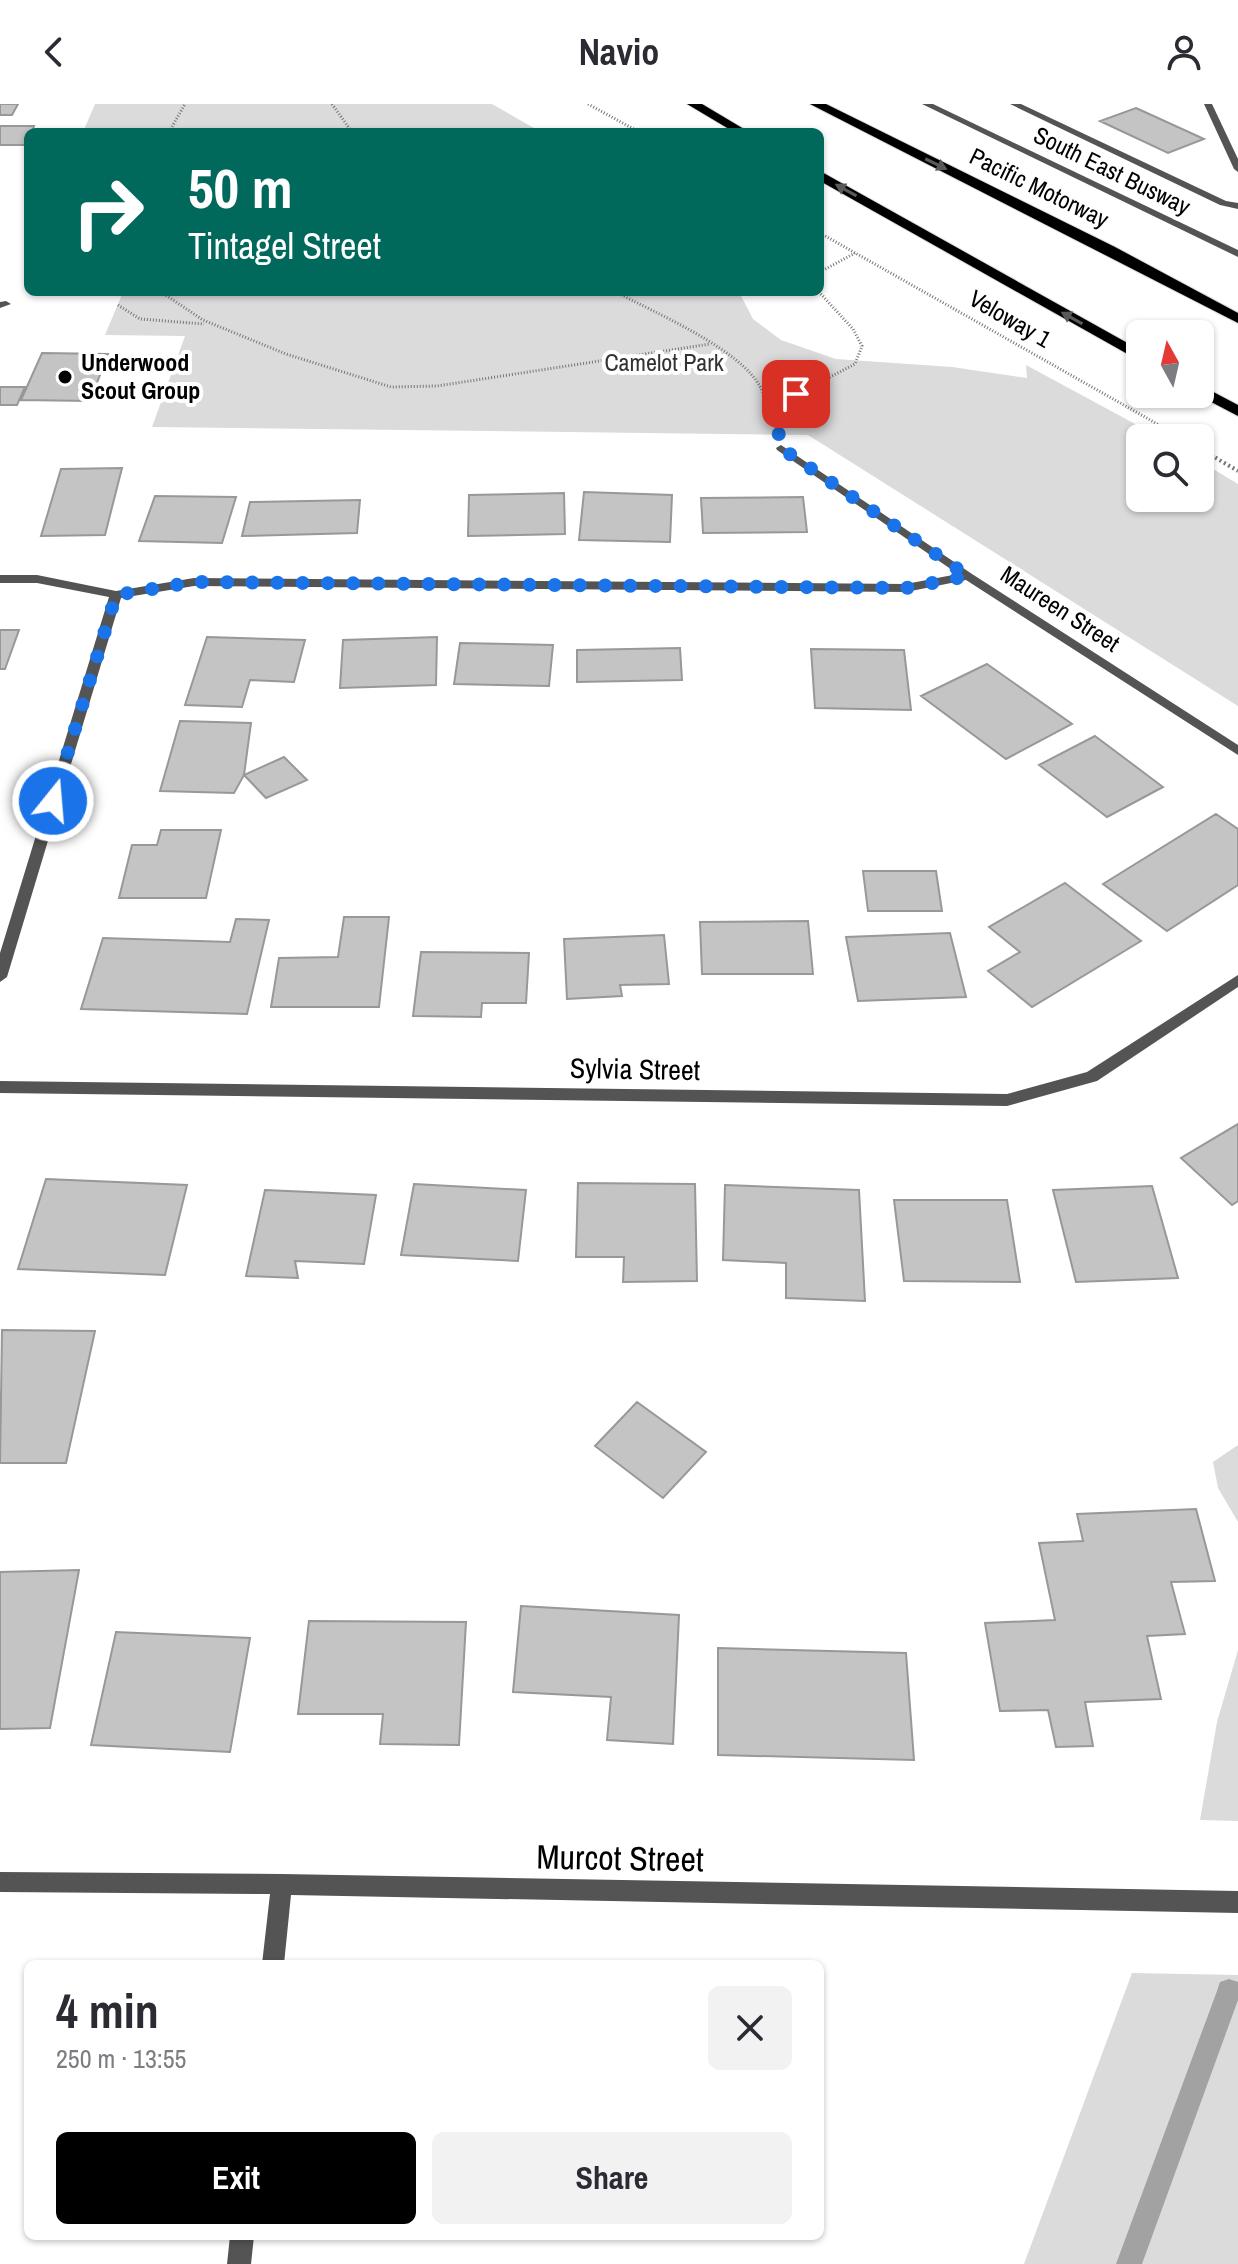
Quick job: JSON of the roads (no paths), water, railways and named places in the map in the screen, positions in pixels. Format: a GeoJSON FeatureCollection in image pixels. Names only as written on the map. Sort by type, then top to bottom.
{"type":"FeatureCollection","features":[{"type":"Feature","properties":{"kind":"highway"},"geometry":{"type":"LineString","coordinates":[[693,104],[736,128]]}},
{"type":"Feature","properties":{"kind":"highway","name":"Pacific Motorway"},"geometry":{"type":"LineString","coordinates":[[816,104],[1110,250],[1238,319]]}},
{"type":"Feature","properties":{"kind":"highway"},"geometry":{"type":"LineString","coordinates":[[824,177],[1126,348]]}},
{"type":"Feature","properties":{"kind":"highway"},"geometry":{"type":"LineString","coordinates":[[1110,250],[1238,301]]}},
{"type":"Feature","properties":{"kind":"highway"},"geometry":{"type":"LineString","coordinates":[[1214,398],[1238,411]]}},
{"type":"Feature","properties":{"kind":"street","name":"South East Busway"},"geometry":{"type":"LineString","coordinates":[[926,104],[1238,254]]}},
{"type":"Feature","properties":{"kind":"street"},"geometry":{"type":"LineString","coordinates":[[1014,104],[1223,203],[1238,206]]}},
{"type":"Feature","properties":{"kind":"street"},"geometry":{"type":"LineString","coordinates":[[1208,104],[1238,169]]}},
{"type":"Feature","properties":{"kind":"street","name":"Maureen Street"},"geometry":{"type":"LineString","coordinates":[[781,448],[968,576],[1238,751]]}},
{"type":"Feature","properties":{"kind":"street"},"geometry":{"type":"LineString","coordinates":[[0,579],[37,579],[116,595],[194,582],[906,588],[968,576]]}},
{"type":"Feature","properties":{"kind":"street"},"geometry":{"type":"LineString","coordinates":[[0,977],[116,595]]}},
{"type":"Feature","properties":{"kind":"street","name":"Sylvia Street"},"geometry":{"type":"LineString","coordinates":[[0,1087],[1007,1100],[1092,1077],[1238,980]]}},
{"type":"Feature","properties":{"kind":"street","name":"Murcot Street"},"geometry":{"type":"LineString","coordinates":[[0,1882],[282,1884],[1238,1902]]}},
{"type":"Feature","properties":{"kind":"street"},"geometry":{"type":"LineString","coordinates":[[273,1960],[282,1884]]}},
{"type":"Feature","properties":{"kind":"street"},"geometry":{"type":"LineString","coordinates":[[239,2264],[242,2240]]}},
{"type":"Feature","properties":{"kind":"waterway"},"geometry":{"type":"LineString","coordinates":[[1129,2264],[1229,1991]]}},
{"type":"Feature","properties":{"kind":"place","name":"Underwood Scout Group"},"geometry":{"type":"Point","coordinates":[65,377]}},
{"type":"Feature","properties":{"kind":"park label","name":"Camelot Park"},"geometry":{"type":"Point","coordinates":[664,363]}}]}
